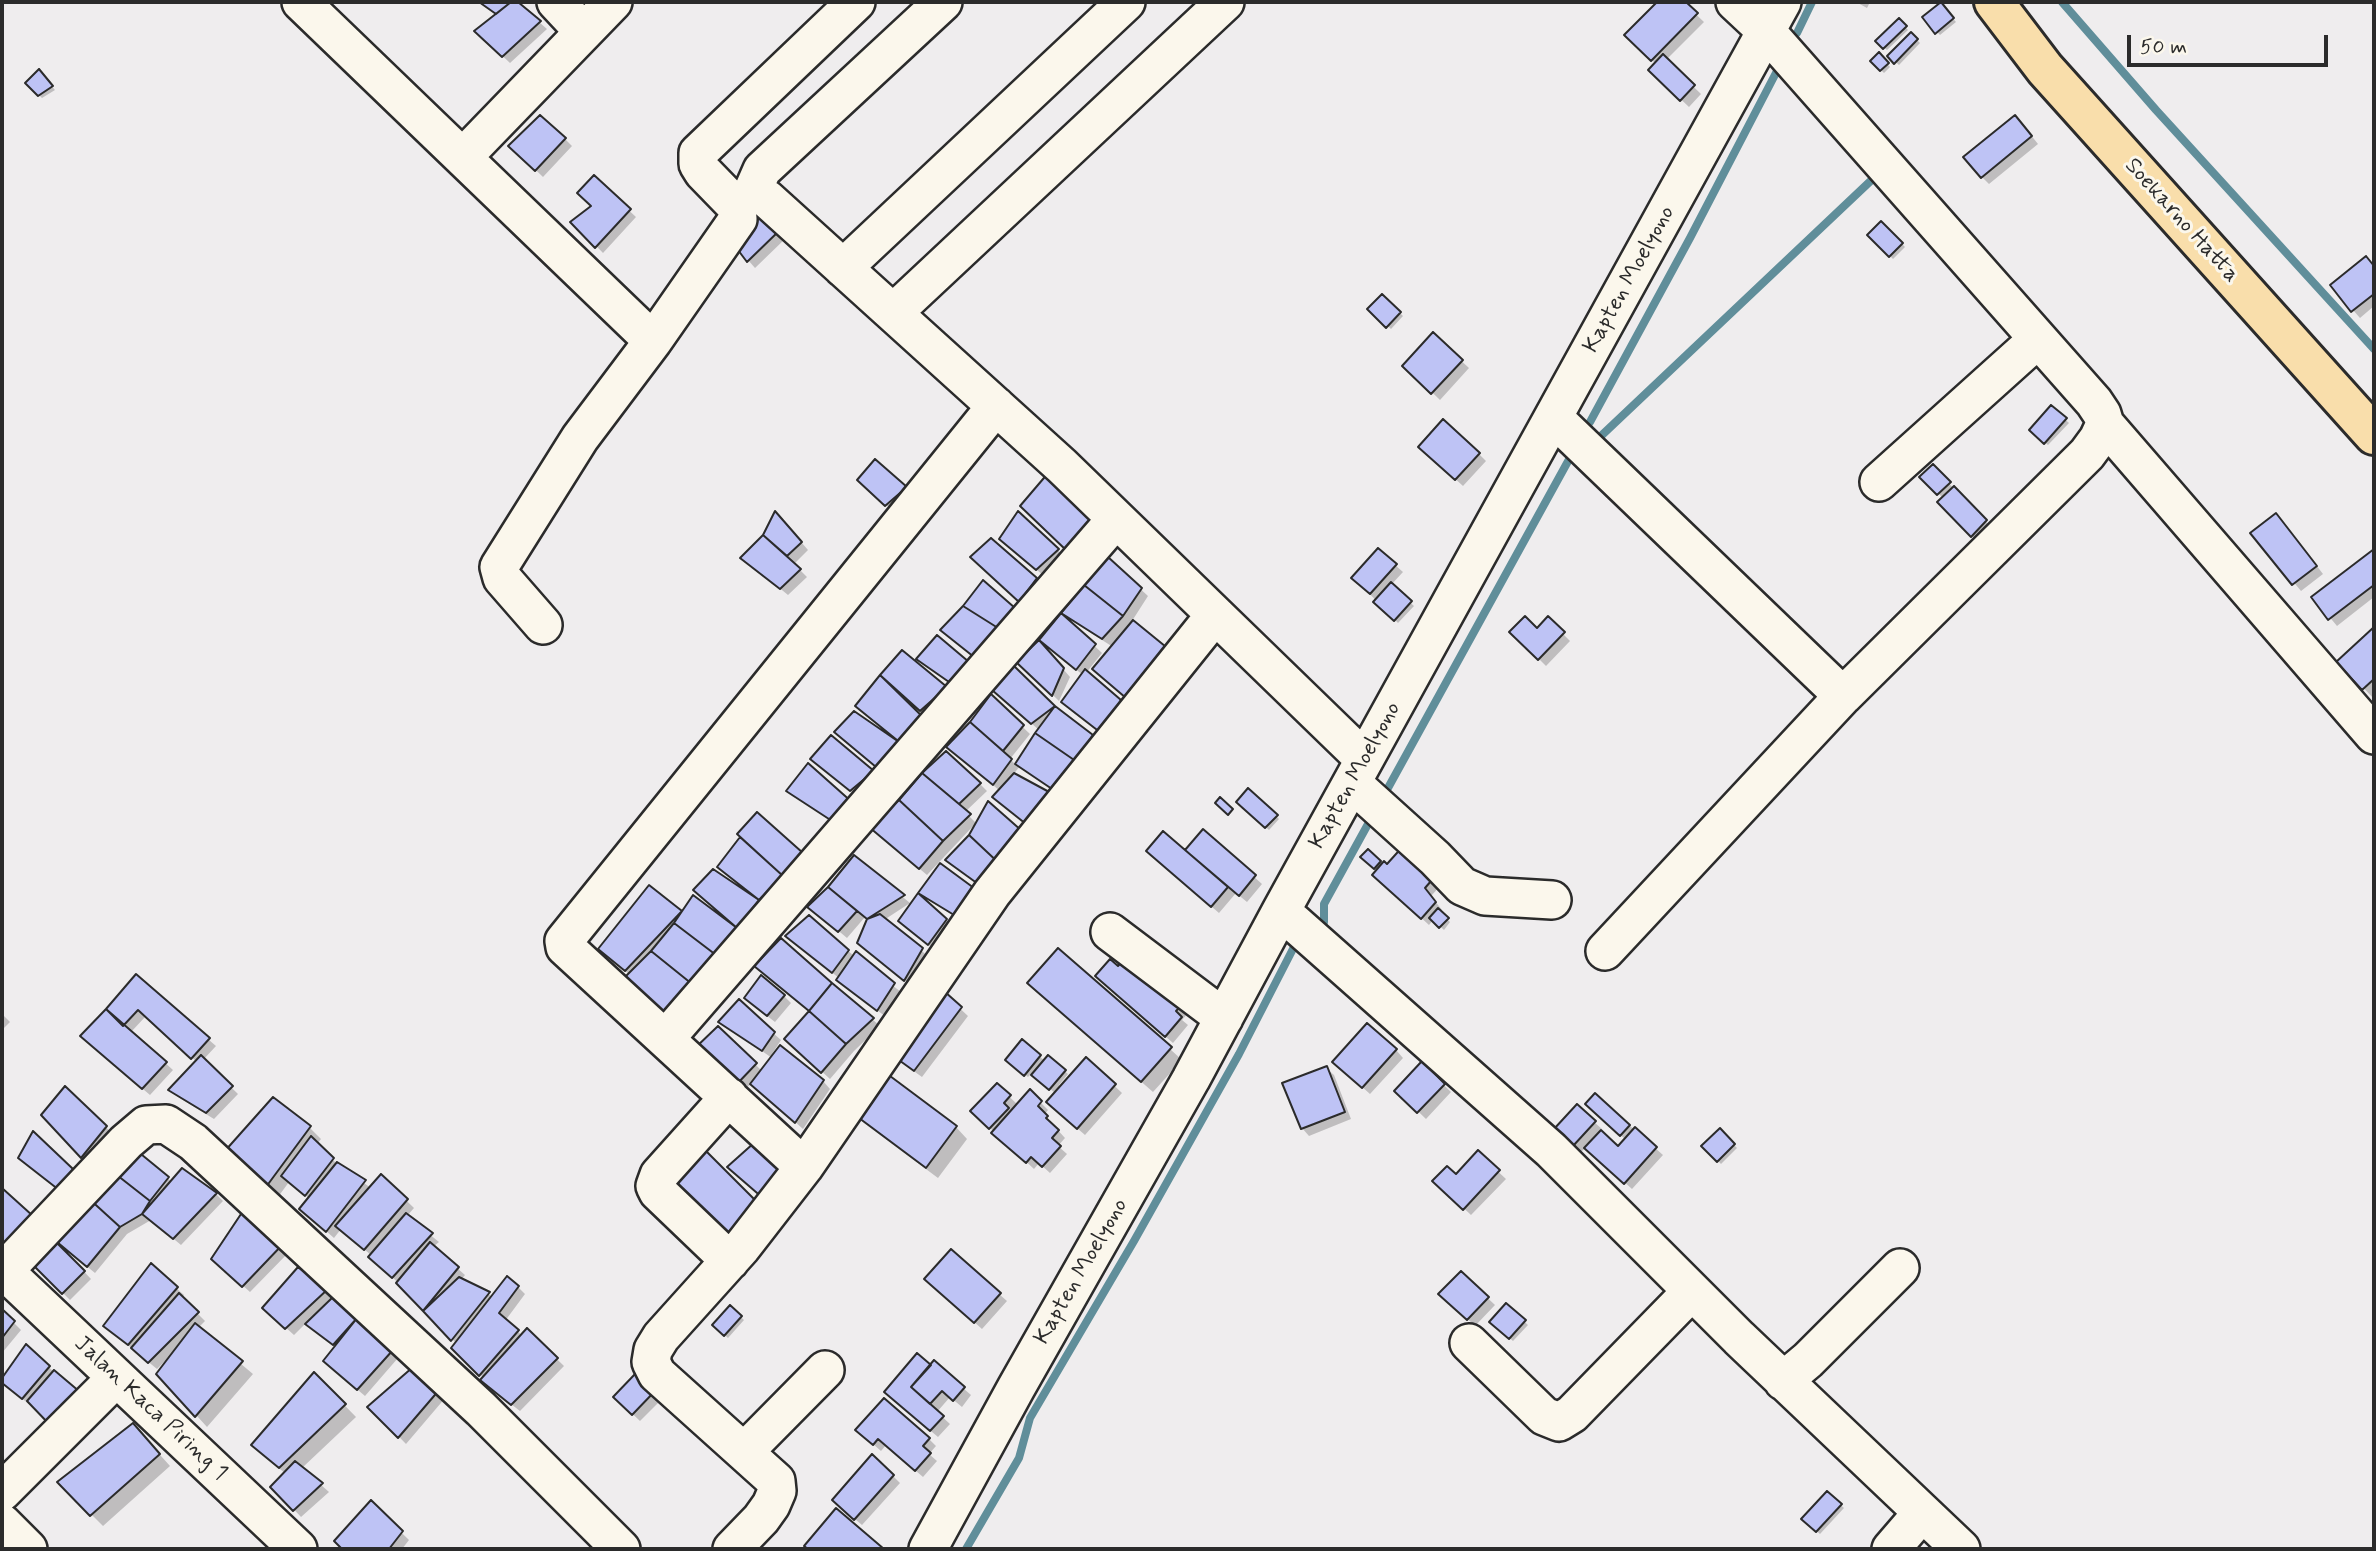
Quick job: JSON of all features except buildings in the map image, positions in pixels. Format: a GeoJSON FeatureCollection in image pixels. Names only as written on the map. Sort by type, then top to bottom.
{"type":"FeatureCollection","features":[{"type":"Feature","properties":{"kind":"main road","name":"Soekarno Hatta"},"geometry":{"type":"LineString","coordinates":[[1994,2],[2045,69],[2374,435]]}},
{"type":"Feature","properties":{"kind":"street"},"geometry":{"type":"LineString","coordinates":[[301,2],[653,341]]}},
{"type":"Feature","properties":{"kind":"street"},"geometry":{"type":"LineString","coordinates":[[556,2],[584,32]]}},
{"type":"Feature","properties":{"kind":"street"},"geometry":{"type":"LineString","coordinates":[[463,157],[613,2]]}},
{"type":"Feature","properties":{"kind":"street"},"geometry":{"type":"LineString","coordinates":[[856,2],[698,153],[698,164],[703,172],[742,198],[760,195],[767,199],[996,406],[1215,615],[1462,886],[1485,896],[1552,900]]}},
{"type":"Feature","properties":{"kind":"street"},"geometry":{"type":"LineString","coordinates":[[543,625],[502,578],[499,568],[580,438],[653,341],[738,219],[737,207],[762,170],[943,2]]}},
{"type":"Feature","properties":{"kind":"street"},"geometry":{"type":"LineString","coordinates":[[843,268],[1126,2]]}},
{"type":"Feature","properties":{"kind":"street"},"geometry":{"type":"LineString","coordinates":[[893,313],[1225,2]]}},
{"type":"Feature","properties":{"kind":"street"},"geometry":{"type":"LineString","coordinates":[[1735,2],[1774,16],[2038,339],[2094,402],[2105,424],[2374,735]]}},
{"type":"Feature","properties":{"kind":"street","name":"Kapten Moelyono"},"geometry":{"type":"LineString","coordinates":[[928,1549],[1224,1018],[1774,16]]}},
{"type":"Feature","properties":{"kind":"street"},"geometry":{"type":"LineString","coordinates":[[1879,482],[2038,339]]}},
{"type":"Feature","properties":{"kind":"street"},"geometry":{"type":"LineString","coordinates":[[804,1167],[565,947],[564,941],[996,406]]}},
{"type":"Feature","properties":{"kind":"street"},"geometry":{"type":"LineString","coordinates":[[1554,418],[1843,696]]}},
{"type":"Feature","properties":{"kind":"street"},"geometry":{"type":"LineString","coordinates":[[1605,951],[1843,696],[2087,454],[2105,424]]}},
{"type":"Feature","properties":{"kind":"street"},"geometry":{"type":"LineString","coordinates":[[666,1038],[1116,519]]}},
{"type":"Feature","properties":{"kind":"street"},"geometry":{"type":"LineString","coordinates":[[732,1549],[771,1505],[777,1491],[776,1480],[657,1374],[652,1362],[653,1350],[661,1337],[730,1261],[804,1167],[992,893],[1215,615]]}},
{"type":"Feature","properties":{"kind":"street"},"geometry":{"type":"LineString","coordinates":[[1281,911],[1551,1150],[1783,1381],[1961,1549]]}},
{"type":"Feature","properties":{"kind":"street"},"geometry":{"type":"LineString","coordinates":[[1110,932],[1224,1018]]}},
{"type":"Feature","properties":{"kind":"street"},"geometry":{"type":"LineString","coordinates":[[729,1097],[659,1175],[655,1186],[658,1192],[730,1261]]}},
{"type":"Feature","properties":{"kind":"street"},"geometry":{"type":"LineString","coordinates":[[3,1270],[126,1142],[146,1125],[166,1124],[193,1142],[481,1409],[621,1549]]}},
{"type":"Feature","properties":{"kind":"street"},"geometry":{"type":"LineString","coordinates":[[1783,1381],[1817,1352],[1900,1268]]}},
{"type":"Feature","properties":{"kind":"street","name":"Jalan Kaca Piring 1"},"geometry":{"type":"LineString","coordinates":[[3,1270],[298,1549]]}},
{"type":"Feature","properties":{"kind":"street"},"geometry":{"type":"LineString","coordinates":[[1469,1343],[1544,1416],[1559,1422],[1572,1414],[1692,1291]]}},
{"type":"Feature","properties":{"kind":"street"},"geometry":{"type":"LineString","coordinates":[[744,1452],[825,1370]]}},
{"type":"Feature","properties":{"kind":"street"},"geometry":{"type":"LineString","coordinates":[[2,1492],[116,1378]]}},
{"type":"Feature","properties":{"kind":"street"},"geometry":{"type":"LineString","coordinates":[[1891,1549],[1922,1513]]}},
{"type":"Feature","properties":{"kind":"street"},"geometry":{"type":"LineString","coordinates":[[2,1523],[28,1549]]}},
{"type":"Feature","properties":{"kind":"waterway"},"geometry":{"type":"LineString","coordinates":[[1797,33],[1812,2]]}},
{"type":"Feature","properties":{"kind":"waterway"},"geometry":{"type":"LineString","coordinates":[[2062,2],[2156,110],[2374,349]]}},
{"type":"Feature","properties":{"kind":"waterway"},"geometry":{"type":"LineString","coordinates":[[1590,422],[1778,69]]}},
{"type":"Feature","properties":{"kind":"waterway"},"geometry":{"type":"LineString","coordinates":[[1602,435],[1879,173]]}},
{"type":"Feature","properties":{"kind":"waterway"},"geometry":{"type":"LineString","coordinates":[[1383,797],[1572,454]]}},
{"type":"Feature","properties":{"kind":"waterway"},"geometry":{"type":"LineString","coordinates":[[1324,922],[1324,904],[1373,815]]}},
{"type":"Feature","properties":{"kind":"waterway"},"geometry":{"type":"LineString","coordinates":[[966,1549],[1019,1458],[1030,1418],[1239,1054],[1296,943]]}}]}
